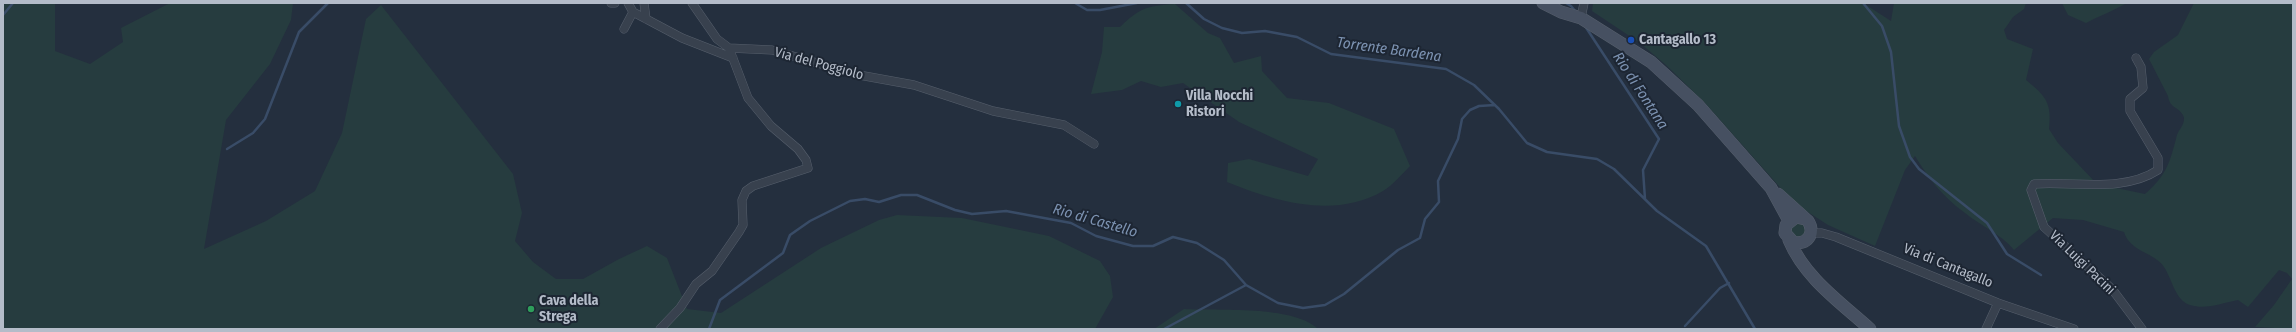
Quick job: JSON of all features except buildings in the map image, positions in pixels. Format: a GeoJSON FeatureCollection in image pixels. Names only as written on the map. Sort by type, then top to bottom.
{"type":"FeatureCollection","features":[{"type":"Feature","properties":{"kind":"street"},"geometry":{"type":"LineString","coordinates":[[628,3],[633,12],[682,38],[733,58]]}},
{"type":"Feature","properties":{"kind":"street"},"geometry":{"type":"LineString","coordinates":[[644,3],[646,19]]}},
{"type":"Feature","properties":{"kind":"street"},"geometry":{"type":"LineString","coordinates":[[660,329],[680,308],[696,284],[712,271],[739,232],[742,224],[742,200],[746,191],[753,186],[808,168],[806,160],[798,149],[771,126],[748,98],[729,48],[717,39],[692,3]]}},
{"type":"Feature","properties":{"kind":"street"},"geometry":{"type":"LineString","coordinates":[[1543,3],[1577,17],[1609,35],[1651,62],[1698,105],[1772,190],[1811,225],[1808,237],[1798,258]]}},
{"type":"Feature","properties":{"kind":"street"},"geometry":{"type":"LineString","coordinates":[[1577,17],[1584,3]]}},
{"type":"Feature","properties":{"kind":"street"},"geometry":{"type":"LineString","coordinates":[[624,29],[633,12]]}},
{"type":"Feature","properties":{"kind":"street","name":"Via del Poggiolo"},"geometry":{"type":"LineString","coordinates":[[729,48],[772,50],[859,75],[914,85],[993,110],[1064,125],[1094,144]]}},
{"type":"Feature","properties":{"kind":"street","name":"Via Luigi Pacini"},"geometry":{"type":"LineString","coordinates":[[2136,58],[2141,66],[2143,88],[2130,99],[2130,111],[2158,158],[2158,170],[2149,176],[2128,181],[2088,185],[2034,184],[2031,190],[2044,227],[2112,289],[2142,329]]}},
{"type":"Feature","properties":{"kind":"street"},"geometry":{"type":"LineString","coordinates":[[1772,190],[1788,221],[1785,233],[1798,258],[1815,280],[1870,329]]}},
{"type":"Feature","properties":{"kind":"street"},"geometry":{"type":"LineString","coordinates":[[1788,221],[1796,217],[1805,219]]}},
{"type":"Feature","properties":{"kind":"street","name":"Via di Cantagallo"},"geometry":{"type":"LineString","coordinates":[[1789,240],[1797,244],[1808,237],[1822,233],[1836,237],[1998,303],[2074,329]]}},
{"type":"Feature","properties":{"kind":"street"},"geometry":{"type":"LineString","coordinates":[[1986,329],[1998,303]]}},
{"type":"Feature","properties":{"kind":"green space"},"geometry":{"type":"Polygon","coordinates":[[[3,3],[55,3],[55,51],[90,64],[123,42],[121,28],[170,3],[293,3],[291,20],[270,64],[226,120],[204,249],[266,221],[315,191],[342,133],[366,19],[381,5],[513,174],[522,213],[515,241],[533,262],[556,279],[583,279],[619,259],[647,246],[667,258],[687,309],[721,313],[821,248],[879,220],[897,215],[962,218],[1049,236],[1100,261],[1110,276],[1113,297],[1095,329],[3,329],[3,3]]]}},
{"type":"Feature","properties":{"kind":"green space"},"geometry":{"type":"Polygon","coordinates":[[[1593,3],[1863,3],[1891,21],[1894,3],[2026,3],[2024,9],[2013,17],[2004,30],[2007,39],[2033,49],[2026,80],[2043,96],[2046,101],[2050,120],[2049,129],[2058,143],[2097,184],[2145,194],[2158,181],[2167,168],[2177,135],[2184,120],[2181,112],[2170,103],[2168,96],[2149,59],[2154,52],[2178,35],[2194,3],[2293,3],[2293,329],[2255,327],[2274,305],[2292,279],[2287,273],[2279,270],[2248,307],[2238,300],[2214,306],[2202,307],[2190,305],[2181,299],[2160,262],[2131,244],[2124,232],[2083,220],[2053,218],[2014,250],[2003,239],[1971,218],[1943,194],[1931,180],[1915,156],[1905,170],[1875,246],[1828,225],[1794,203],[1705,103],[1666,65],[1640,43],[1592,11],[1593,3]]]}},
{"type":"Feature","properties":{"kind":"green space"},"geometry":{"type":"Polygon","coordinates":[[[2062,3],[2127,3],[2086,23],[2068,15],[2062,3]]]}},
{"type":"Feature","properties":{"kind":"green space"},"geometry":{"type":"Polygon","coordinates":[[[1175,4],[1208,33],[1220,38],[1234,63],[1261,56],[1262,71],[1287,98],[1329,103],[1394,129],[1410,166],[1387,189],[1365,199],[1345,204],[1325,206],[1285,201],[1265,196],[1227,182],[1228,163],[1249,159],[1308,176],[1318,159],[1239,122],[1183,83],[1161,87],[1141,81],[1122,90],[1091,94],[1102,52],[1104,27],[1120,27],[1139,11],[1151,7],[1175,4]]]}},
{"type":"Feature","properties":{"kind":"green space"},"geometry":{"type":"Polygon","coordinates":[[[1798,222],[1805,225],[1806,233],[1800,238],[1793,236],[1791,229],[1798,222]]]}},
{"type":"Feature","properties":{"kind":"green space"},"geometry":{"type":"Polygon","coordinates":[[[1184,309],[1235,310],[1274,313],[1291,316],[1306,321],[1318,329],[1154,329],[1184,309]]]}},
{"type":"Feature","properties":{"kind":"waterway"},"geometry":{"type":"LineString","coordinates":[[3,15],[13,3]]}},
{"type":"Feature","properties":{"kind":"waterway"},"geometry":{"type":"LineString","coordinates":[[227,149],[253,133],[265,119],[299,32],[328,3]]}},
{"type":"Feature","properties":{"kind":"waterway","name":"Torrente Bardena"},"geometry":{"type":"LineString","coordinates":[[1075,3],[1087,10],[1100,10],[1137,3]]}},
{"type":"Feature","properties":{"kind":"waterway","name":"Torrente Bardena"},"geometry":{"type":"LineString","coordinates":[[1186,3],[1204,19],[1222,28],[1242,33],[1265,31],[1297,37],[1331,54],[1446,69],[1474,85],[1499,109],[1527,143],[1547,152],[1597,159],[1614,169],[1657,211],[1706,246],[1755,329]]}},
{"type":"Feature","properties":{"kind":"waterway","name":"Rio di Fontana"},"geometry":{"type":"LineString","coordinates":[[1566,3],[1576,12]]}},
{"type":"Feature","properties":{"kind":"waterway"},"geometry":{"type":"LineString","coordinates":[[1863,3],[1882,26],[1891,52],[1899,126],[1910,157],[1919,169],[1987,223],[2007,254],[2041,275]]}},
{"type":"Feature","properties":{"kind":"waterway","name":"Rio di Fontana"},"geometry":{"type":"LineString","coordinates":[[1585,26],[1659,139],[1643,170],[1645,199]]}},
{"type":"Feature","properties":{"kind":"waterway","name":"Rio di Castello"},"geometry":{"type":"LineString","coordinates":[[709,329],[720,300],[783,253],[790,235],[810,221],[850,201],[865,199],[879,202],[901,195],[917,195],[955,210],[972,214],[1006,211],[1071,223],[1096,236],[1133,246],[1153,246],[1173,237],[1197,243],[1224,260],[1246,285],[1278,303],[1303,308],[1325,305],[1344,294],[1398,250],[1420,238],[1425,219],[1439,202],[1438,181],[1458,139],[1462,119],[1470,110],[1479,106],[1495,105]]}},
{"type":"Feature","properties":{"kind":"waterway"},"geometry":{"type":"LineString","coordinates":[[1685,326],[1720,288],[1729,283]]}},
{"type":"Feature","properties":{"kind":"waterway"},"geometry":{"type":"LineString","coordinates":[[1164,329],[1246,285]]}},
{"type":"Feature","properties":{"kind":"place","name":"Cantagallo 13"},"geometry":{"type":"Point","coordinates":[1631,40]}},
{"type":"Feature","properties":{"kind":"place","name":"Villa Nocchi Ristori"},"geometry":{"type":"Point","coordinates":[1178,104]}},
{"type":"Feature","properties":{"kind":"place","name":"Cava della Strega"},"geometry":{"type":"Point","coordinates":[531,309]}}]}
